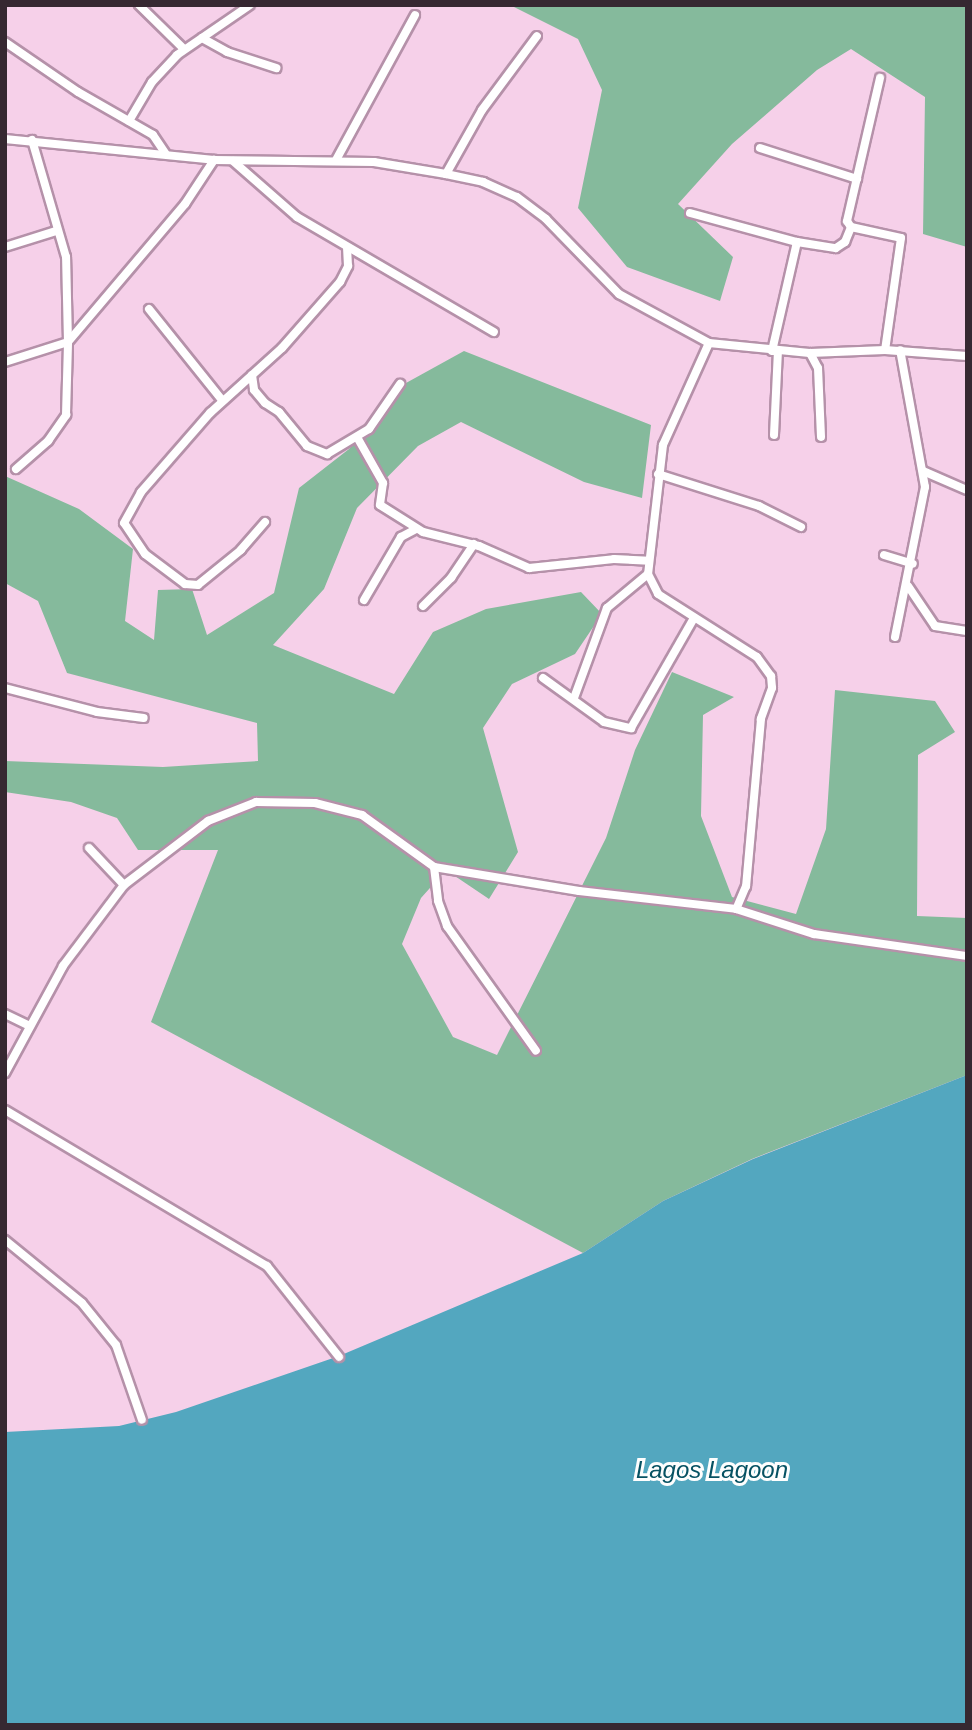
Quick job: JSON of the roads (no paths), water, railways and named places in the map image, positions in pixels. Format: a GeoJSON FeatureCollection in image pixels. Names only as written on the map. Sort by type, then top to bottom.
{"type":"FeatureCollection","features":[{"type":"Feature","properties":{"kind":"street"},"geometry":{"type":"LineString","coordinates":[[139,5],[184,49]]}},
{"type":"Feature","properties":{"kind":"street"},"geometry":{"type":"LineString","coordinates":[[128,121],[152,82],[184,49],[250,5]]}},
{"type":"Feature","properties":{"kind":"street"},"geometry":{"type":"LineString","coordinates":[[336,160],[415,15]]}},
{"type":"Feature","properties":{"kind":"street"},"geometry":{"type":"LineString","coordinates":[[446,174],[482,110],[537,36]]}},
{"type":"Feature","properties":{"kind":"street"},"geometry":{"type":"LineString","coordinates":[[202,38],[227,52],[276,68]]}},
{"type":"Feature","properties":{"kind":"street"},"geometry":{"type":"LineString","coordinates":[[5,42],[156,137],[165,153]]}},
{"type":"Feature","properties":{"kind":"street"},"geometry":{"type":"LineString","coordinates":[[880,78],[847,221],[851,227],[901,238],[885,350]]}},
{"type":"Feature","properties":{"kind":"street"},"geometry":{"type":"LineString","coordinates":[[5,139],[214,160],[336,160],[446,174],[492,186],[525,202],[619,295],[709,342],[810,353],[900,350],[967,356]]}},
{"type":"Feature","properties":{"kind":"street"},"geometry":{"type":"LineString","coordinates":[[16,469],[48,441],[66,415],[66,257],[56,231],[32,140]]}},
{"type":"Feature","properties":{"kind":"street"},"geometry":{"type":"LineString","coordinates":[[760,148],[857,179]]}},
{"type":"Feature","properties":{"kind":"street"},"geometry":{"type":"LineString","coordinates":[[5,362],[68,342],[185,204],[214,160]]}},
{"type":"Feature","properties":{"kind":"street"},"geometry":{"type":"LineString","coordinates":[[233,161],[297,217],[494,332]]}},
{"type":"Feature","properties":{"kind":"street"},"geometry":{"type":"LineString","coordinates":[[690,213],[797,242],[836,248],[845,242],[851,227]]}},
{"type":"Feature","properties":{"kind":"street"},"geometry":{"type":"LineString","coordinates":[[5,247],[56,231]]}},
{"type":"Feature","properties":{"kind":"street"},"geometry":{"type":"LineString","coordinates":[[774,435],[775,351],[797,242]]}},
{"type":"Feature","properties":{"kind":"street"},"geometry":{"type":"LineString","coordinates":[[265,522],[241,550],[198,585],[185,584],[145,554],[125,529],[125,516],[141,492],[222,400],[252,375],[340,282],[348,266],[346,248]]}},
{"type":"Feature","properties":{"kind":"street"},"geometry":{"type":"LineString","coordinates":[[149,309],[222,400]]}},
{"type":"Feature","properties":{"kind":"street"},"geometry":{"type":"LineString","coordinates":[[709,342],[670,424],[658,474],[648,574],[658,594],[757,657],[771,676],[772,688],[761,719],[746,886],[736,909]]}},
{"type":"Feature","properties":{"kind":"street"},"geometry":{"type":"LineString","coordinates":[[895,637],[913,564],[925,486],[900,350]]}},
{"type":"Feature","properties":{"kind":"street"},"geometry":{"type":"LineString","coordinates":[[810,353],[818,368],[821,437]]}},
{"type":"Feature","properties":{"kind":"street"},"geometry":{"type":"LineString","coordinates":[[252,375],[254,390],[307,446],[327,454],[357,438],[374,424],[400,384]]}},
{"type":"Feature","properties":{"kind":"street"},"geometry":{"type":"LineString","coordinates":[[357,438],[383,483],[380,506],[416,528],[474,544],[529,568],[614,559],[649,561]]}},
{"type":"Feature","properties":{"kind":"street"},"geometry":{"type":"LineString","coordinates":[[923,471],[967,490]]}},
{"type":"Feature","properties":{"kind":"street"},"geometry":{"type":"LineString","coordinates":[[658,474],[760,506],[801,527]]}},
{"type":"Feature","properties":{"kind":"street"},"geometry":{"type":"LineString","coordinates":[[364,600],[401,537],[416,528]]}},
{"type":"Feature","properties":{"kind":"street"},"geometry":{"type":"LineString","coordinates":[[423,606],[474,544]]}},
{"type":"Feature","properties":{"kind":"street"},"geometry":{"type":"LineString","coordinates":[[884,555],[913,564]]}},
{"type":"Feature","properties":{"kind":"street"},"geometry":{"type":"LineString","coordinates":[[574,698],[603,616],[611,603],[648,574]]}},
{"type":"Feature","properties":{"kind":"street"},"geometry":{"type":"LineString","coordinates":[[908,586],[936,626],[967,631]]}},
{"type":"Feature","properties":{"kind":"street"},"geometry":{"type":"LineString","coordinates":[[543,678],[612,726],[631,728],[694,618]]}},
{"type":"Feature","properties":{"kind":"street"},"geometry":{"type":"LineString","coordinates":[[5,688],[97,712],[144,718]]}},
{"type":"Feature","properties":{"kind":"street"},"geometry":{"type":"LineString","coordinates":[[5,1073],[28,1025],[63,966],[124,885],[208,821],[256,802],[315,803],[362,815],[435,867],[579,891],[736,909],[814,934],[967,956]]}},
{"type":"Feature","properties":{"kind":"street"},"geometry":{"type":"LineString","coordinates":[[89,848],[124,885]]}},
{"type":"Feature","properties":{"kind":"street"},"geometry":{"type":"LineString","coordinates":[[435,867],[447,926],[536,1051]]}},
{"type":"Feature","properties":{"kind":"street"},"geometry":{"type":"LineString","coordinates":[[5,1014],[28,1025]]}},
{"type":"Feature","properties":{"kind":"street"},"geometry":{"type":"LineString","coordinates":[[5,1110],[267,1266],[339,1356]]}},
{"type":"Feature","properties":{"kind":"street"},"geometry":{"type":"LineString","coordinates":[[5,1240],[82,1303],[116,1345],[142,1420]]}},
{"type":"Feature","properties":{"kind":"water","name":"Lagos Lagoon"},"geometry":{"type":"Polygon","coordinates":[[[967,1075],[967,1725],[5,1725],[5,1432],[119,1426],[176,1412],[339,1356],[583,1253],[663,1201],[753,1159],[967,1075]]]}}]}
